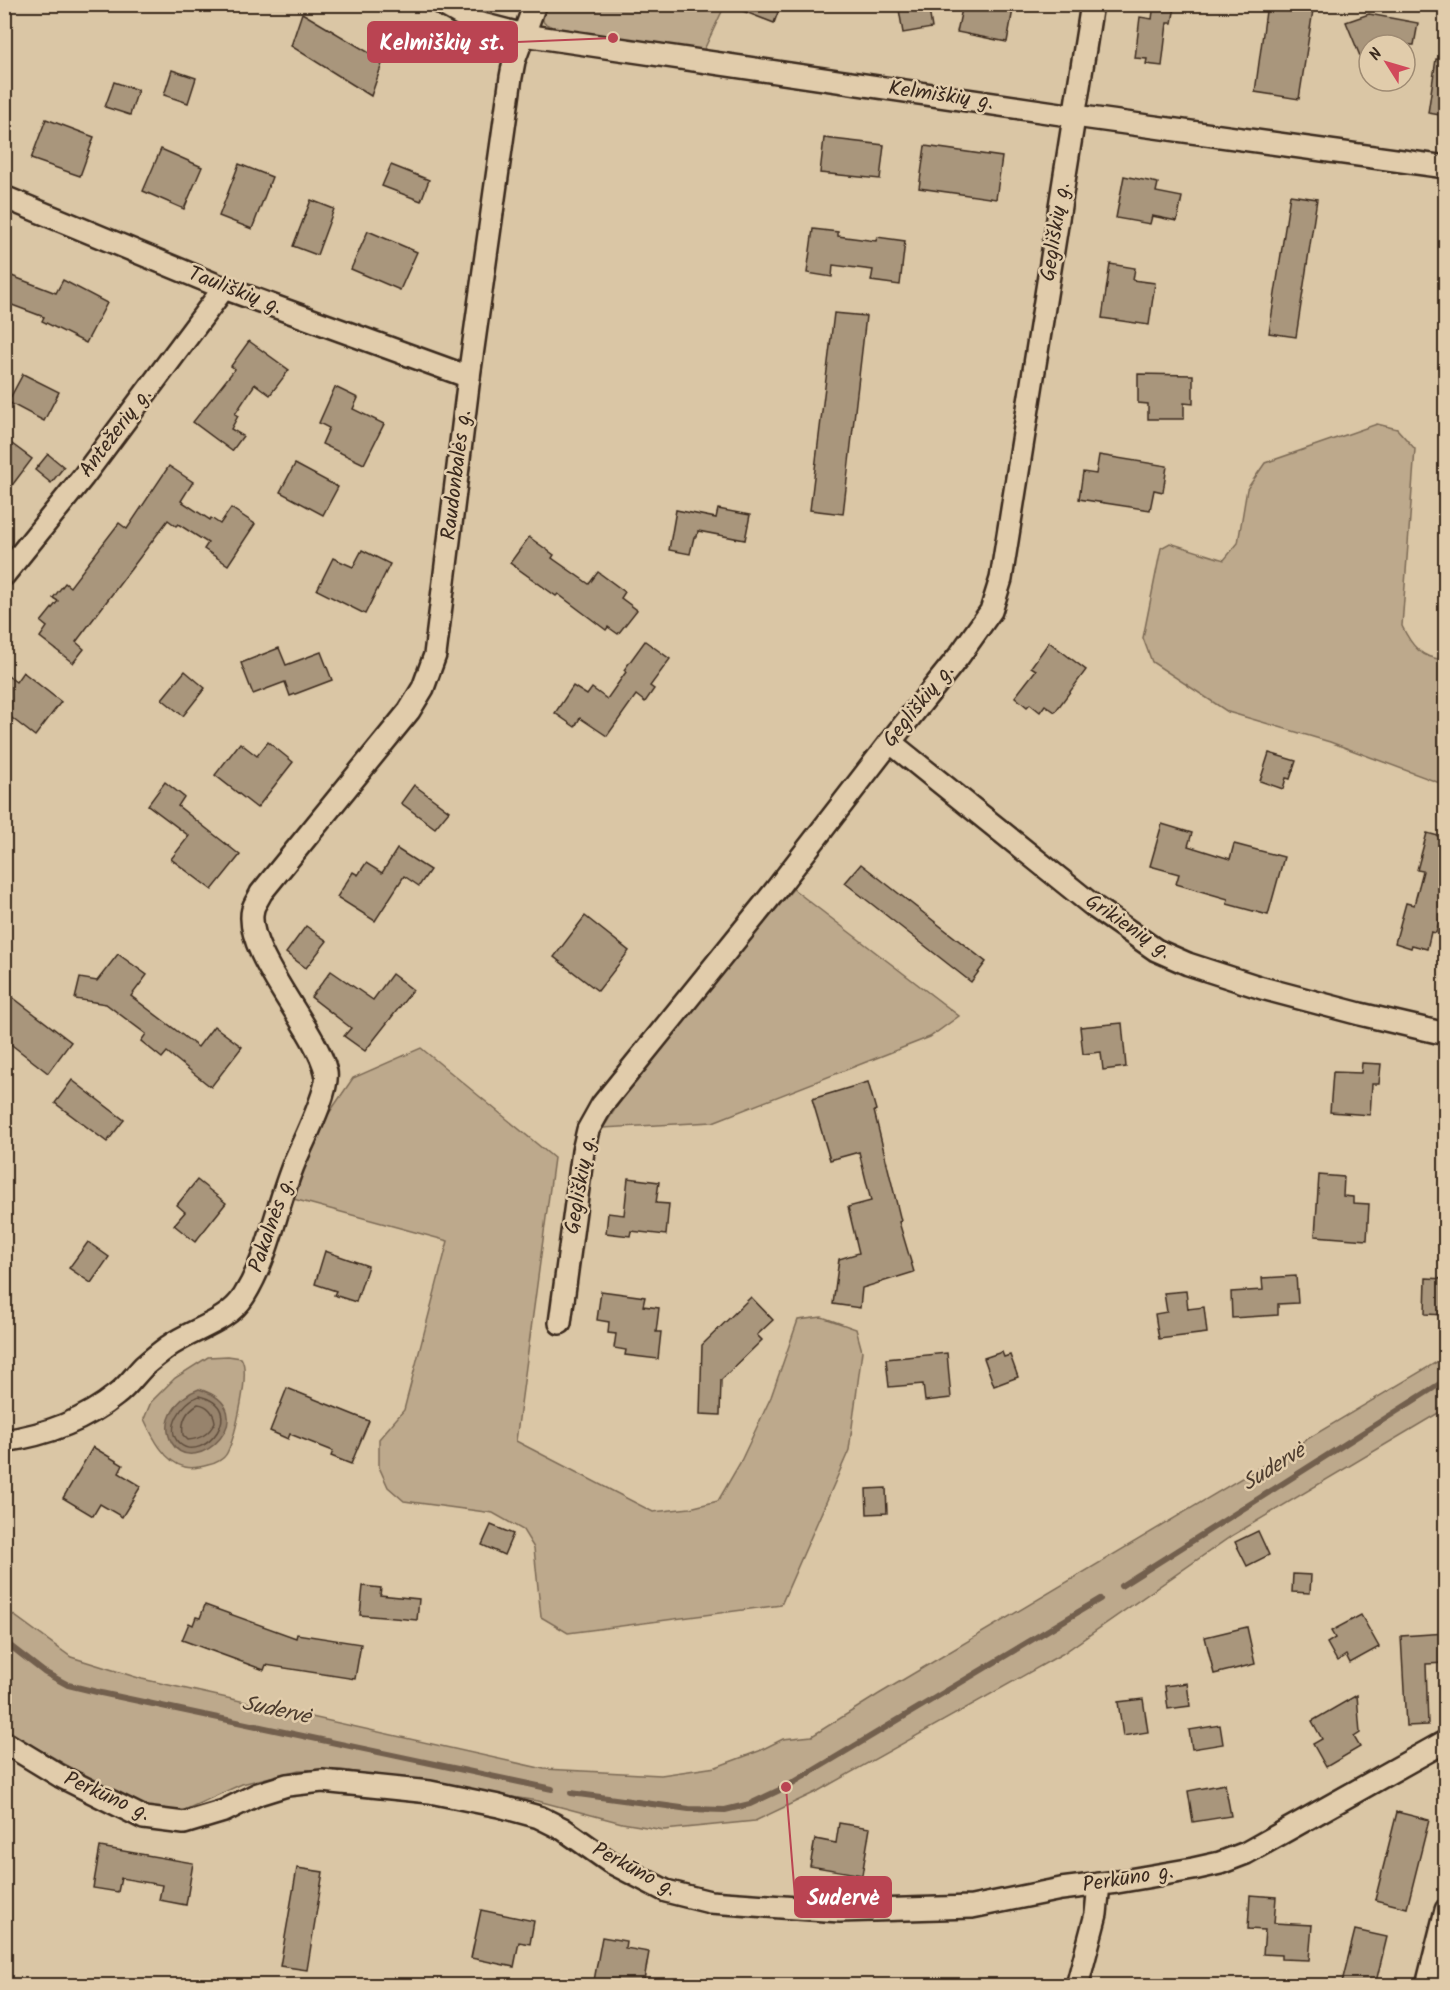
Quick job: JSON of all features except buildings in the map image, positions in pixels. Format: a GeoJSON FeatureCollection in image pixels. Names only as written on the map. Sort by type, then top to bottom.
{"type":"FeatureCollection","features":[{"type":"Feature","properties":{"kind":"street","name":"Kelmiškių g."},"geometry":{"type":"LineString","coordinates":[[442,4],[474,22],[524,35],[1075,116],[1446,167]]}},
{"type":"Feature","properties":{"kind":"street","name":"Raudonbalės g."},"geometry":{"type":"LineString","coordinates":[[261,893],[410,711],[423,688],[435,655],[469,377],[511,77],[514,61],[535,4]]}},
{"type":"Feature","properties":{"kind":"street","name":"Gegliškių g."},"geometry":{"type":"LineString","coordinates":[[560,1323],[583,1151],[588,1130],[602,1105],[775,891],[959,656],[991,611],[1001,579],[1092,4]]}},
{"type":"Feature","properties":{"kind":"street","name":"Tauliškių g."},"geometry":{"type":"LineString","coordinates":[[4,198],[224,288],[469,377]]}},
{"type":"Feature","properties":{"kind":"street","name":"Antežerių g."},"geometry":{"type":"LineString","coordinates":[[4,575],[83,477],[224,288]]}},
{"type":"Feature","properties":{"kind":"street","name":"Grikienių g."},"geometry":{"type":"LineString","coordinates":[[890,742],[1096,908],[1156,950],[1188,964],[1262,988],[1446,1034]]}},
{"type":"Feature","properties":{"kind":"street","name":"Pakalnės g."},"geometry":{"type":"LineString","coordinates":[[4,1441],[33,1437],[82,1418],[118,1394],[145,1365],[171,1344],[221,1318],[242,1299],[258,1270],[270,1239],[283,1188],[322,1098],[327,1074],[313,1042],[257,945],[252,926],[253,909],[261,893]]}},
{"type":"Feature","properties":{"kind":"street","name":"Perkūno g."},"geometry":{"type":"LineString","coordinates":[[4,1742],[60,1776],[144,1818],[184,1823],[224,1811],[258,1794],[287,1785],[322,1781],[430,1792],[499,1806],[538,1817],[563,1829],[610,1862],[666,1891],[710,1902],[840,1911],[960,1907],[1220,1863],[1246,1853],[1446,1741]]}},
{"type":"Feature","properties":{"kind":"street"},"geometry":{"type":"LineString","coordinates":[[1077,1986],[1096,1914],[1099,1884]]}},
{"type":"Feature","properties":{"kind":"street"},"geometry":{"type":"LineString","coordinates":[[1427,1986],[1446,1910]]}},
{"type":"Feature","properties":{"kind":"shaded area"},"geometry":{"type":"Polygon","coordinates":[[[544,5],[725,5],[702,54],[552,27],[544,23],[541,15],[544,5]]]}},
{"type":"Feature","properties":{"kind":"shaded area"},"geometry":{"type":"Polygon","coordinates":[[[1377,424],[1397,429],[1415,449],[1402,626],[1418,650],[1430,657],[1445,659],[1445,785],[1330,742],[1228,712],[1152,662],[1143,638],[1161,548],[1170,543],[1224,560],[1238,543],[1247,489],[1265,463],[1377,424]]]}},
{"type":"Feature","properties":{"kind":"shaded area"},"geometry":{"type":"Polygon","coordinates":[[[793,889],[959,1016],[930,1037],[713,1122],[603,1128],[637,1075],[793,889]]]}},
{"type":"Feature","properties":{"kind":"shaded area"},"geometry":{"type":"Polygon","coordinates":[[[421,1048],[554,1158],[516,1441],[653,1512],[690,1508],[718,1501],[740,1463],[771,1397],[798,1320],[822,1317],[856,1329],[862,1351],[849,1450],[781,1605],[568,1633],[541,1617],[534,1548],[523,1530],[493,1513],[404,1501],[388,1487],[379,1467],[379,1439],[404,1410],[448,1241],[286,1197],[323,1122],[353,1078],[421,1048]]]}},
{"type":"Feature","properties":{"kind":"shaded area"},"geometry":{"type":"Polygon","coordinates":[[[208,1357],[241,1358],[244,1365],[244,1376],[238,1419],[227,1453],[214,1464],[185,1467],[165,1455],[144,1419],[151,1402],[175,1378],[208,1357]]]}},
{"type":"Feature","properties":{"kind":"shaded area"},"geometry":{"type":"Polygon","coordinates":[[[1445,1357],[1445,1409],[1230,1537],[1062,1654],[818,1791],[755,1821],[664,1830],[622,1823],[538,1801],[342,1770],[299,1770],[242,1784],[178,1813],[142,1808],[5,1730],[4,1608],[71,1657],[142,1679],[544,1769],[661,1775],[716,1767],[759,1751],[783,1739],[812,1736],[1445,1357]]]}},
{"type":"Feature","properties":{"kind":"water"},"geometry":{"type":"Polygon","coordinates":[[[199,1389],[219,1399],[227,1412],[227,1426],[220,1438],[209,1448],[195,1454],[182,1452],[172,1443],[169,1435],[170,1418],[178,1403],[199,1389]]]}},
{"type":"Feature","properties":{"kind":"waterway","name":"Sudervė"},"geometry":{"type":"LineString","coordinates":[[1121,1586],[1446,1380]]}},
{"type":"Feature","properties":{"kind":"waterway","name":"Sudervė"},"geometry":{"type":"LineString","coordinates":[[571,1793],[689,1809],[725,1810],[750,1804],[786,1787],[1100,1599]]}},
{"type":"Feature","properties":{"kind":"waterway","name":"Sudervė"},"geometry":{"type":"LineString","coordinates":[[4,1641],[44,1672],[68,1685],[552,1789]]}},
{"type":"Feature","properties":{"kind":"place","name":"Kelmiškių st."},"geometry":{"type":"Point","coordinates":[613,38]}},
{"type":"Feature","properties":{"kind":"place","name":"Sudervė"},"geometry":{"type":"Point","coordinates":[786,1787]}}]}
